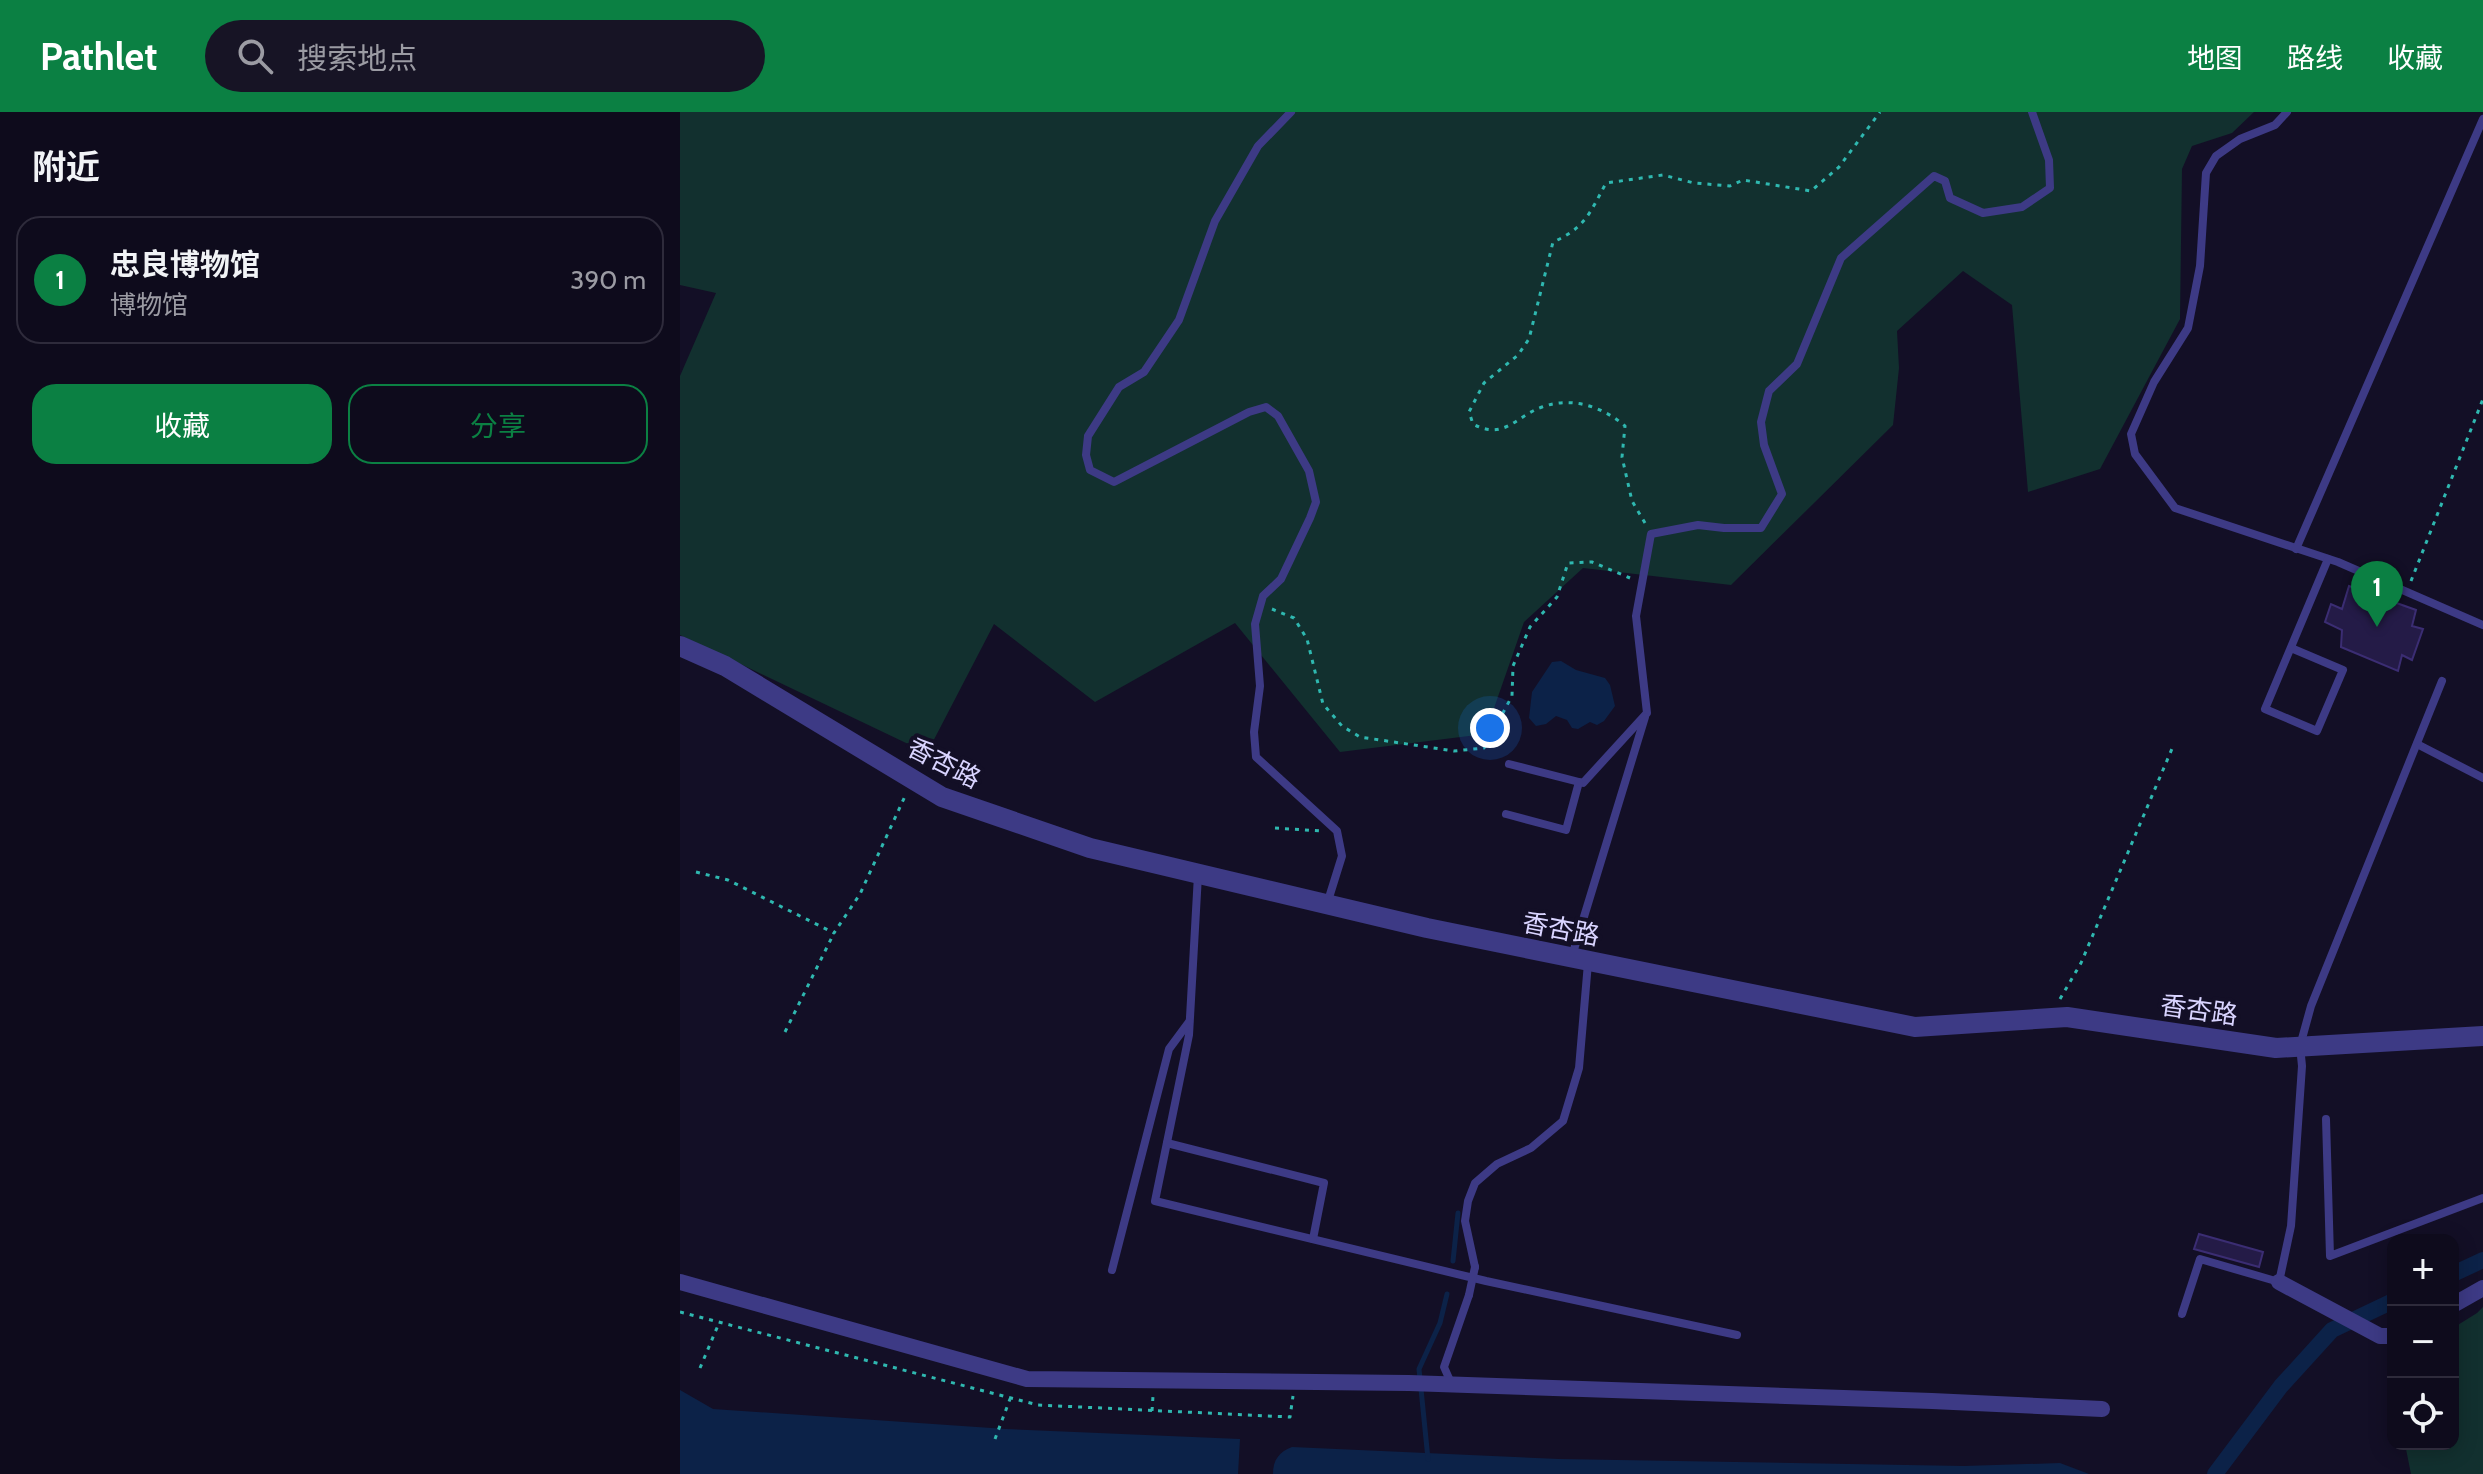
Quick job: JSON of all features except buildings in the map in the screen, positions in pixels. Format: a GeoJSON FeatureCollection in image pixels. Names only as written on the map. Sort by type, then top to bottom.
{"type":"FeatureCollection","features":[{"type":"Feature","properties":{"kind":"street","name":"香杏路"},"geometry":{"type":"LineString","coordinates":[[680,646],[725,666],[942,797],[1090,848],[1427,928],[1915,1027],[2067,1017],[2276,1048],[2483,1036]]}},
{"type":"Feature","properties":{"kind":"street"},"geometry":{"type":"LineString","coordinates":[[680,1282],[1027,1379],[1409,1383],[2102,1409]]}},
{"type":"Feature","properties":{"kind":"street"},"geometry":{"type":"LineString","coordinates":[[2279,1282],[2380,1336],[2387,1336]]}},
{"type":"Feature","properties":{"kind":"street"},"geometry":{"type":"LineString","coordinates":[[2459,1302],[2483,1288]]}},
{"type":"Feature","properties":{"kind":"lane"},"geometry":{"type":"LineString","coordinates":[[1291,112],[1258,146],[1215,221],[1179,320],[1144,372],[1119,387],[1088,436],[1086,455],[1090,470],[1114,482],[1249,412],[1266,407],[1278,416],[1309,471],[1316,502],[1281,579],[1263,596],[1255,624],[1260,686],[1254,732],[1256,757],[1337,831],[1342,856],[1327,904]]}},
{"type":"Feature","properties":{"kind":"lane"},"geometry":{"type":"LineString","coordinates":[[1452,1385],[1444,1367],[1469,1295],[1475,1267],[1465,1221],[1475,1183],[1497,1164],[1531,1148],[1563,1121],[1579,1068],[1580,959],[1647,713],[1636,616],[1651,534],[1698,525],[1761,528],[1782,494],[1764,445],[1761,422],[1769,391],[1797,364],[1841,258],[1934,176],[1945,181],[1950,198],[1983,213],[2022,207],[2050,188],[2049,160],[2032,112]]}},
{"type":"Feature","properties":{"kind":"lane"},"geometry":{"type":"LineString","coordinates":[[2287,112],[2275,125],[2240,139],[2216,156],[2206,173],[2200,266],[2188,328],[2154,382],[2131,434],[2135,454],[2175,508],[2328,559],[2483,625]]}},
{"type":"Feature","properties":{"kind":"lane"},"geometry":{"type":"LineString","coordinates":[[2296,549],[2483,119]]}},
{"type":"Feature","properties":{"kind":"lane"},"geometry":{"type":"LineString","coordinates":[[2291,648],[2343,670],[2317,731],[2265,709],[2328,559]]}},
{"type":"Feature","properties":{"kind":"lane"},"geometry":{"type":"LineString","coordinates":[[2182,1314],[2200,1259],[2279,1282],[2291,1226],[2302,1066],[2300,1046],[2311,1006],[2442,681]]}},
{"type":"Feature","properties":{"kind":"lane"},"geometry":{"type":"LineString","coordinates":[[1509,764],[1583,783],[1647,713]]}},
{"type":"Feature","properties":{"kind":"lane"},"geometry":{"type":"LineString","coordinates":[[2417,744],[2483,778]]}},
{"type":"Feature","properties":{"kind":"lane"},"geometry":{"type":"LineString","coordinates":[[1506,814],[1566,830],[1579,782]]}},
{"type":"Feature","properties":{"kind":"lane"},"geometry":{"type":"LineString","coordinates":[[1198,874],[1189,1035],[1155,1201],[1486,1281],[1737,1335]]}},
{"type":"Feature","properties":{"kind":"lane"},"geometry":{"type":"LineString","coordinates":[[1112,1270],[1169,1049],[1189,1022]]}},
{"type":"Feature","properties":{"kind":"lane"},"geometry":{"type":"LineString","coordinates":[[2326,1119],[2330,1256],[2483,1198]]}},
{"type":"Feature","properties":{"kind":"lane"},"geometry":{"type":"LineString","coordinates":[[1167,1143],[1324,1183],[1313,1239]]}},
{"type":"Feature","properties":{"kind":"path"},"geometry":{"type":"LineString","coordinates":[[1651,534],[1632,501],[1625,472],[1622,457],[1625,426],[1609,412],[1573,402],[1543,406],[1502,430],[1482,429],[1473,424],[1469,412],[1484,383],[1518,355],[1529,339],[1553,242],[1575,233],[1606,183],[1663,175],[1694,183],[1730,186],[1743,180],[1811,191],[1839,167],[1880,112]]}},
{"type":"Feature","properties":{"kind":"path"},"geometry":{"type":"LineString","coordinates":[[2406,592],[2483,399]]}},
{"type":"Feature","properties":{"kind":"path"},"geometry":{"type":"LineString","coordinates":[[1261,605],[1294,618],[1307,639],[1323,704],[1342,726],[1360,737],[1454,751],[1484,748],[1512,696],[1513,666],[1530,627],[1557,597],[1568,563],[1592,562],[1643,583]]}},
{"type":"Feature","properties":{"kind":"path"},"geometry":{"type":"LineString","coordinates":[[2049,1019],[2081,963],[2174,744]]}},
{"type":"Feature","properties":{"kind":"path"},"geometry":{"type":"LineString","coordinates":[[785,1032],[834,933],[860,894],[913,780]]}},
{"type":"Feature","properties":{"kind":"path"},"geometry":{"type":"LineString","coordinates":[[1275,828],[1337,831]]}},
{"type":"Feature","properties":{"kind":"path"},"geometry":{"type":"LineString","coordinates":[[696,872],[728,880],[834,933]]}},
{"type":"Feature","properties":{"kind":"path"},"geometry":{"type":"LineString","coordinates":[[700,1368],[719,1323]]}},
{"type":"Feature","properties":{"kind":"path"},"geometry":{"type":"LineString","coordinates":[[995,1439],[1010,1399]]}},
{"type":"Feature","properties":{"kind":"green space"},"geometry":{"type":"Polygon","coordinates":[[[680,112],[2254,112],[2232,133],[2192,146],[2182,169],[2180,319],[2100,469],[2028,492],[2012,305],[1963,271],[1897,331],[1899,368],[1893,425],[1731,585],[1583,568],[1524,622],[1485,734],[1340,752],[1235,623],[1095,702],[994,624],[927,753],[680,635],[680,376],[716,293],[680,285],[680,112]]]}},
{"type":"Feature","properties":{"kind":"green space"},"geometry":{"type":"Polygon","coordinates":[[[2483,1307],[2483,1474],[2411,1474],[2406,1450],[2459,1450],[2459,1324],[2483,1307]]]}},
{"type":"Feature","properties":{"kind":"water"},"geometry":{"type":"Polygon","coordinates":[[[1561,661],[1576,670],[1605,678],[1615,706],[1604,721],[1597,725],[1590,722],[1578,729],[1556,716],[1546,724],[1536,726],[1529,718],[1532,692],[1552,662],[1561,661]]]}},
{"type":"Feature","properties":{"kind":"water"},"geometry":{"type":"Polygon","coordinates":[[[680,1390],[713,1409],[1006,1429],[1240,1439],[1238,1474],[680,1474],[680,1390]]]}},
{"type":"Feature","properties":{"kind":"water"},"geometry":{"type":"Polygon","coordinates":[[[1292,1447],[1559,1459],[1964,1466],[2060,1463],[2089,1474],[1273,1474],[1278,1457],[1292,1447]]]}},
{"type":"Feature","properties":{"kind":"waterway"},"geometry":{"type":"LineString","coordinates":[[1453,1261],[1458,1213]]}},
{"type":"Feature","properties":{"kind":"waterway"},"geometry":{"type":"LineString","coordinates":[[2459,1271],[2483,1260]]}},
{"type":"Feature","properties":{"kind":"waterway"},"geometry":{"type":"LineString","coordinates":[[1428,1459],[1419,1369],[1440,1323],[1447,1294]]}},
{"type":"Feature","properties":{"kind":"waterway"},"geometry":{"type":"LineString","coordinates":[[2215,1474],[2281,1386],[2332,1330],[2387,1304]]}},
{"type":"Feature","properties":{"kind":"place","name":"忠良博物馆"},"geometry":{"type":"Point","coordinates":[2377,627]}}]}
